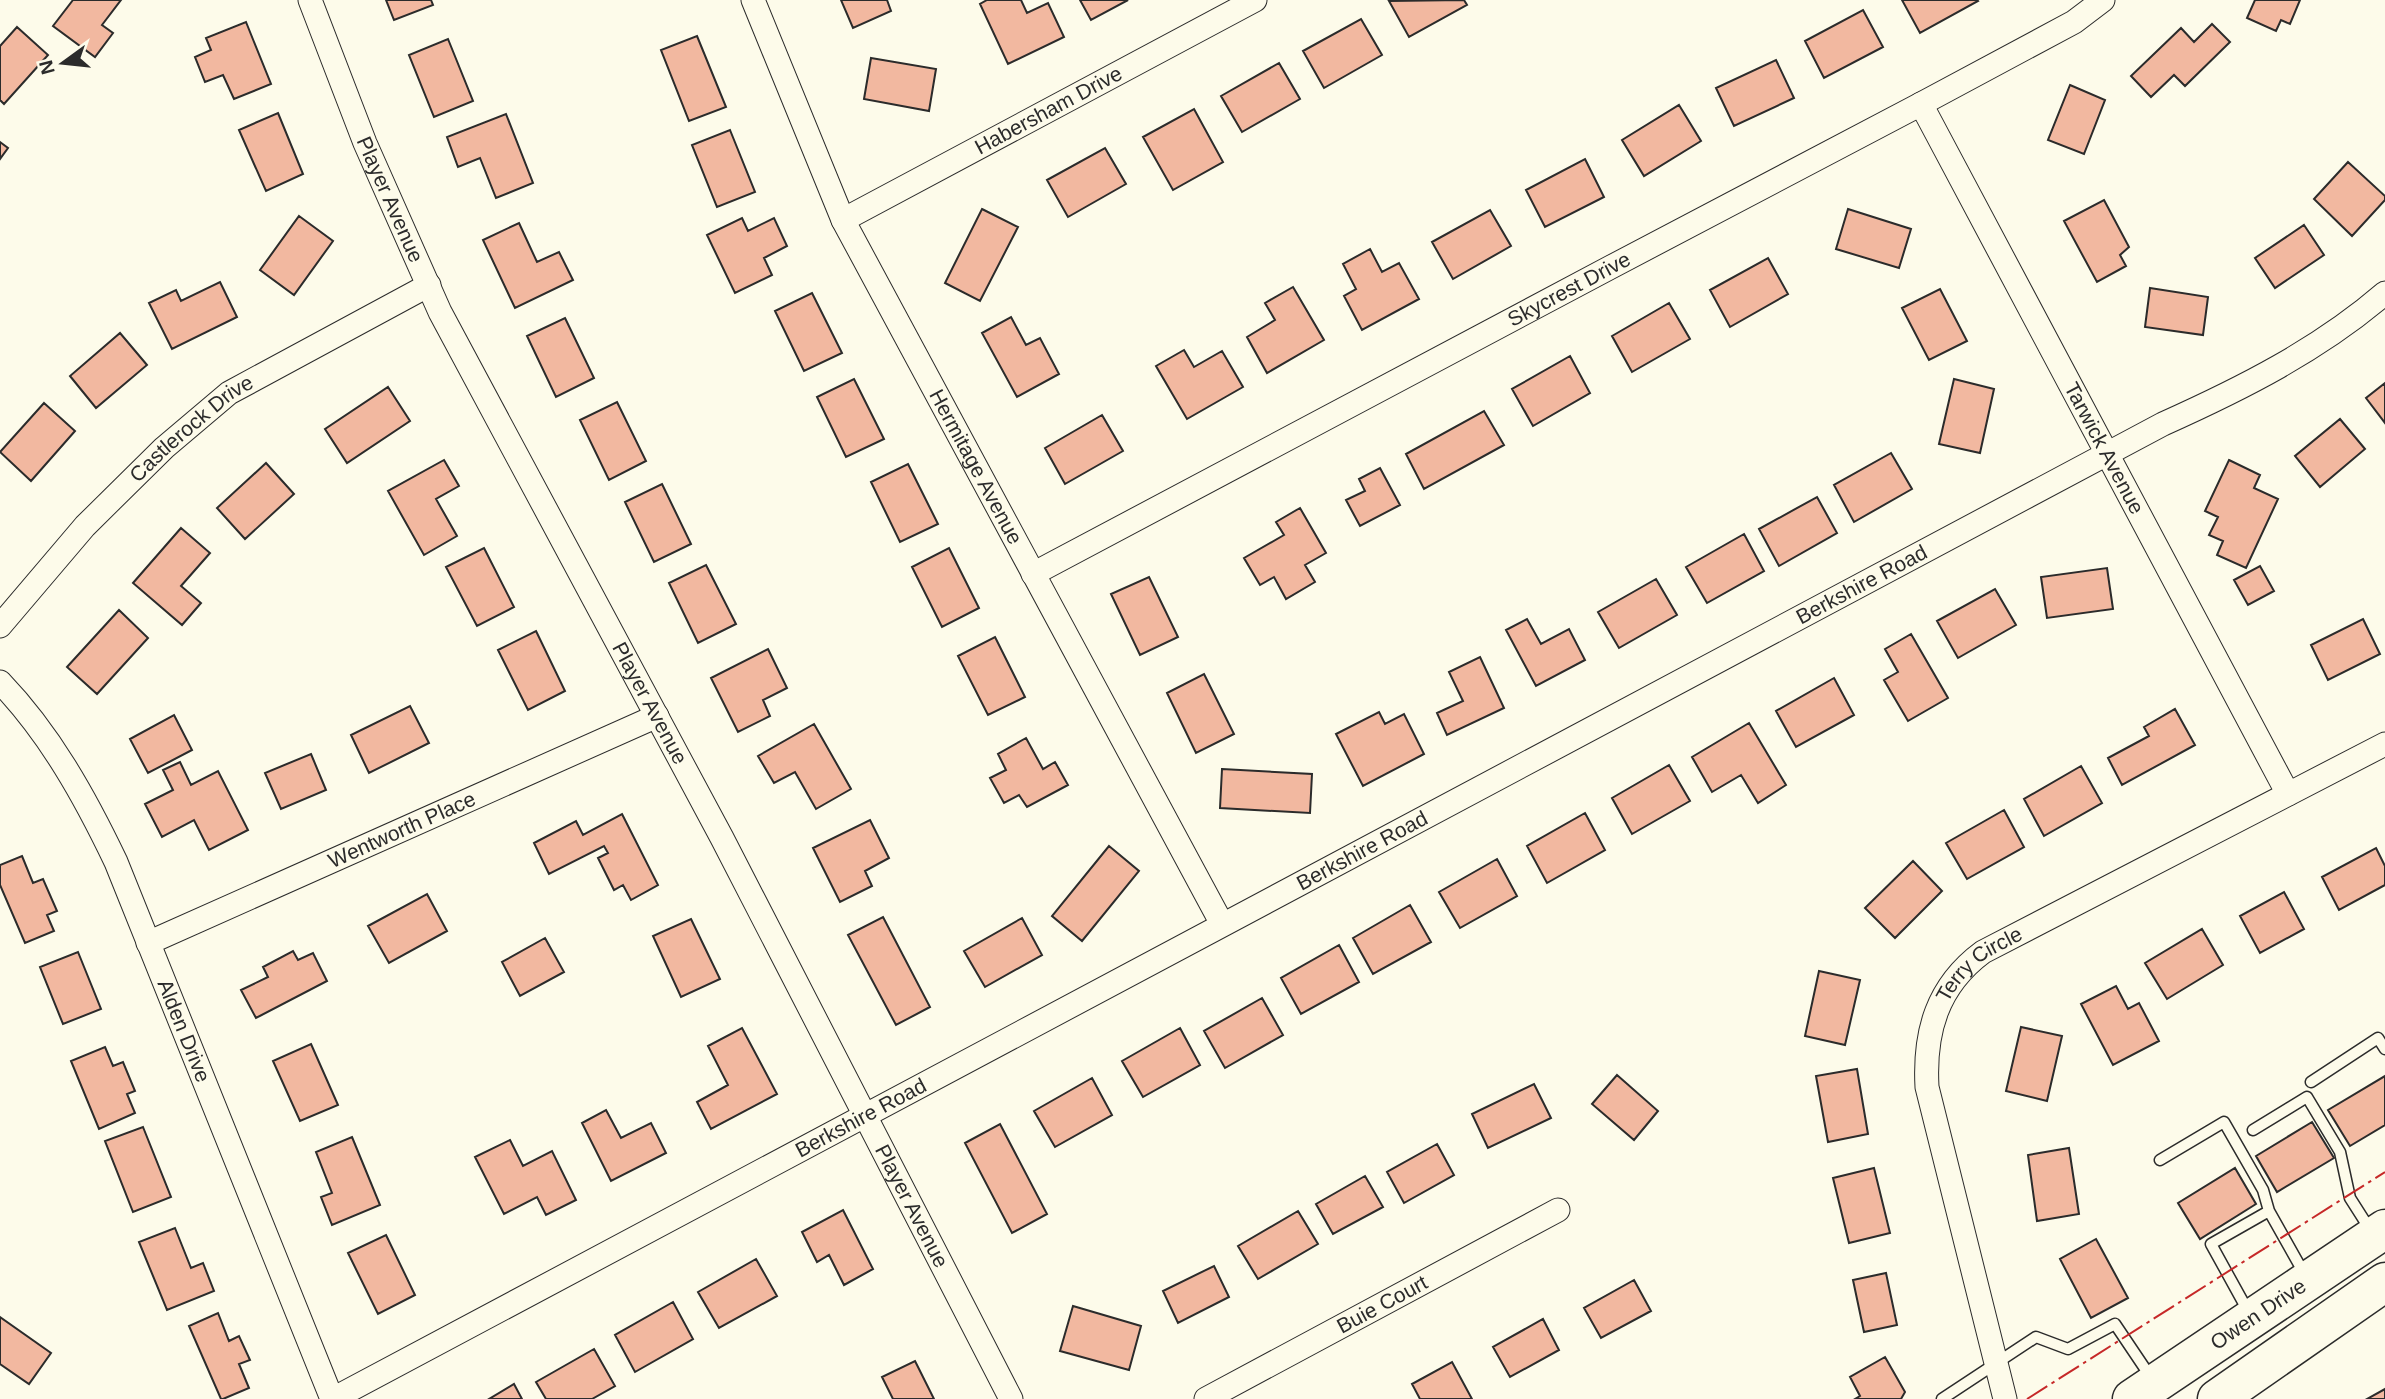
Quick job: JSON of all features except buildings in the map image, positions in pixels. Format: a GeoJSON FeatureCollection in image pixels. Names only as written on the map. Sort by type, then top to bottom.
{"type":"FeatureCollection","features":[{"type":"Feature","properties":{"kind":"highway","name":"Owen Drive"},"geometry":{"type":"LineString","coordinates":[[2144,1391],[2380,1233]]}},
{"type":"Feature","properties":{"kind":"highway"},"geometry":{"type":"LineString","coordinates":[[2217,1399],[2385,1282]]}},
{"type":"Feature","properties":{"kind":"street","name":"Player Avenue"},"geometry":{"type":"LineString","coordinates":[[310,0],[365,143],[447,324],[657,716],[1011,1399]]}},
{"type":"Feature","properties":{"kind":"street","name":"Hermitage Avenue"},"geometry":{"type":"LineString","coordinates":[[753,0],[843,220],[1222,924]]}},
{"type":"Feature","properties":{"kind":"street","name":"Habersham Drive"},"geometry":{"type":"LineString","coordinates":[[843,220],[1255,0]]}},
{"type":"Feature","properties":{"kind":"street","name":"Skycrest Drive"},"geometry":{"type":"LineString","coordinates":[[1033,574],[1922,104],[2074,22],[2103,0]]}},
{"type":"Feature","properties":{"kind":"street","name":"Tarwick Avenue"},"geometry":{"type":"LineString","coordinates":[[1922,104],[2288,794]]}},
{"type":"Feature","properties":{"kind":"street","name":"Castlerock Drive"},"geometry":{"type":"LineString","coordinates":[[0,626],[85,526],[164,448],[229,393],[429,285]]}},
{"type":"Feature","properties":{"kind":"street","name":"Berkshire Road"},"geometry":{"type":"LineString","coordinates":[[333,1399],[2163,424],[2221,398],[2320,342],[2385,293]]}},
{"type":"Feature","properties":{"kind":"street","name":"Alden Drive"},"geometry":{"type":"LineString","coordinates":[[0,682],[52,746],[88,805],[116,862],[333,1399]]}},
{"type":"Feature","properties":{"kind":"street","name":"Wentworth Place"},"geometry":{"type":"LineString","coordinates":[[148,943],[657,716]]}},
{"type":"Feature","properties":{"kind":"street","name":"Terry Circle"},"geometry":{"type":"LineString","coordinates":[[2005,1399],[1927,1087],[1925,1059],[1931,1025],[1942,998],[1958,975],[1983,952],[2385,744]]}},
{"type":"Feature","properties":{"kind":"street","name":"Buie Court"},"geometry":{"type":"LineString","coordinates":[[1206,1399],[1558,1210]]}},
{"type":"Feature","properties":{"kind":"lane"},"geometry":{"type":"LineString","coordinates":[[2311,1082],[2378,1038],[2385,1049]]}},
{"type":"Feature","properties":{"kind":"lane"},"geometry":{"type":"LineString","coordinates":[[2253,1130],[2307,1097],[2340,1152],[2350,1198],[2380,1233]]}},
{"type":"Feature","properties":{"kind":"lane"},"geometry":{"type":"LineString","coordinates":[[2160,1160],[2224,1122],[2263,1190],[2269,1211],[2308,1281]]}},
{"type":"Feature","properties":{"kind":"lane"},"geometry":{"type":"LineString","coordinates":[[2252,1318],[2211,1244],[2269,1211]]}},
{"type":"Feature","properties":{"kind":"lane"},"geometry":{"type":"LineString","coordinates":[[1942,1399],[2036,1337],[2068,1349],[2115,1324],[2144,1391]]}},
{"type":"Feature","properties":{"kind":"power"},"geometry":{"type":"LineString","coordinates":[[2027,1399],[2385,1172]]}}]}
